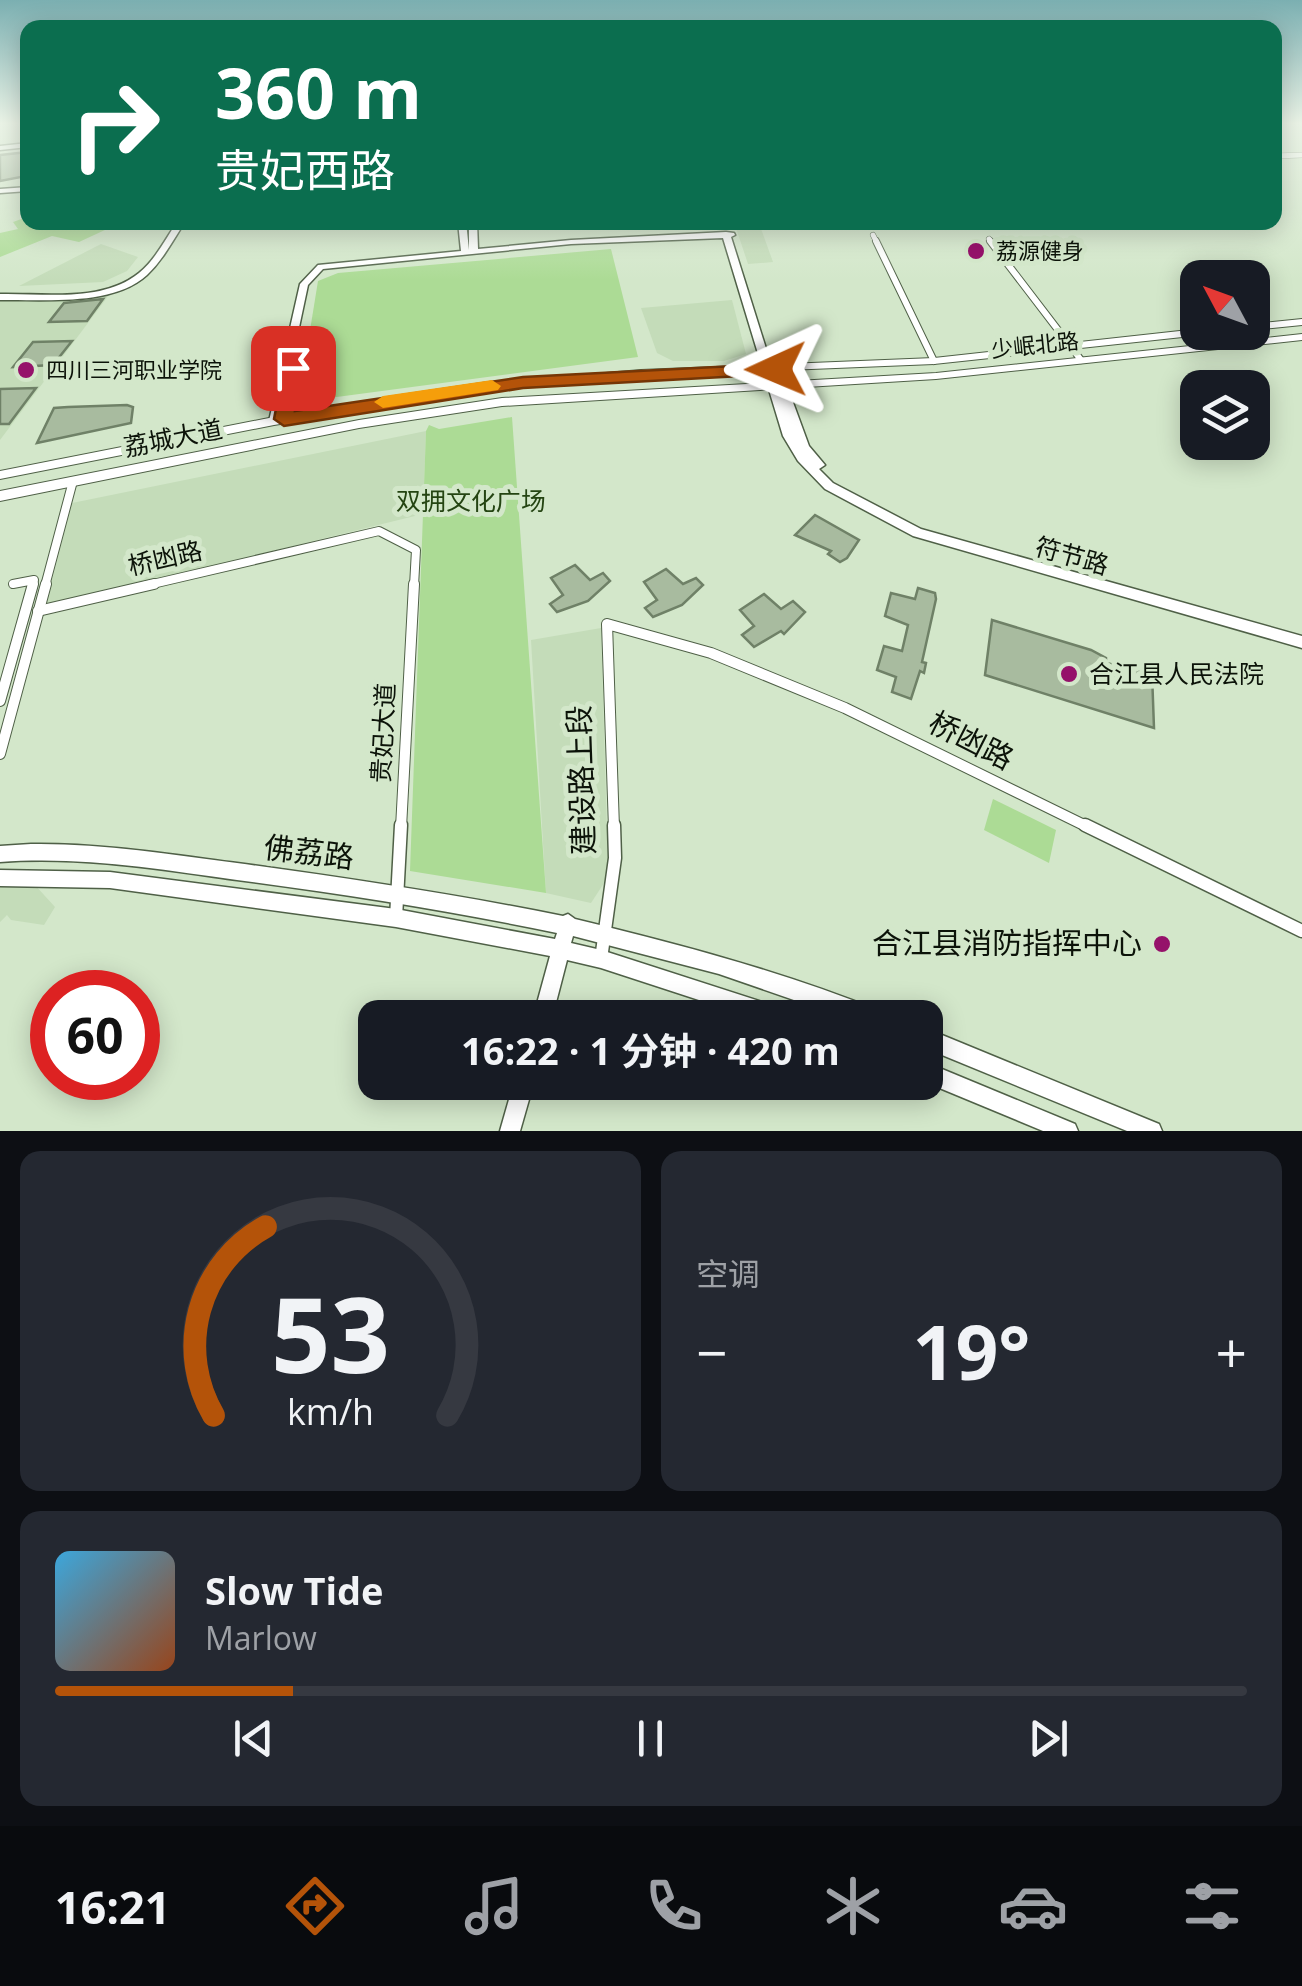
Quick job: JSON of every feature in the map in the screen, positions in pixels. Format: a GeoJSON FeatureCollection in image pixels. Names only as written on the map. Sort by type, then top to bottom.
{"type":"FeatureCollection","features":[{"type":"Feature","properties":{"kind":"main road"},"geometry":{"type":"LineString","coordinates":[[0,294],[103,291],[142,276],[172,230]]}},
{"type":"Feature","properties":{"kind":"main road"},"geometry":{"type":"LineString","coordinates":[[464,230],[468,252]]}},
{"type":"Feature","properties":{"kind":"main road"},"geometry":{"type":"LineString","coordinates":[[468,252],[472,230]]}},
{"type":"Feature","properties":{"kind":"main road","name":"符节路"},"geometry":{"type":"LineString","coordinates":[[468,252],[728,235],[794,448],[829,486],[917,534],[1302,642]]}},
{"type":"Feature","properties":{"kind":"main road"},"geometry":{"type":"LineString","coordinates":[[279,420],[299,328],[318,274],[338,266],[468,252]]}},
{"type":"Feature","properties":{"kind":"main road"},"geometry":{"type":"LineString","coordinates":[[1270,325],[1302,322]]}},
{"type":"Feature","properties":{"kind":"main road","name":"少岷北路"},"geometry":{"type":"LineString","coordinates":[[772,369],[934,361],[1180,335]]}},
{"type":"Feature","properties":{"kind":"main road","name":"少岷北路"},"geometry":{"type":"LineString","coordinates":[[777,386],[1302,337]]}},
{"type":"Feature","properties":{"kind":"main road","name":"荔城大道"},"geometry":{"type":"LineString","coordinates":[[0,474],[279,420],[500,385],[772,369]]}},
{"type":"Feature","properties":{"kind":"main road"},"geometry":{"type":"LineString","coordinates":[[727,370],[730,388]]}},
{"type":"Feature","properties":{"kind":"main road"},"geometry":{"type":"LineString","coordinates":[[523,382],[525,400]]}},
{"type":"Feature","properties":{"kind":"main road"},"geometry":{"type":"LineString","coordinates":[[500,385],[502,402]]}},
{"type":"Feature","properties":{"kind":"main road","name":"荔城大道"},"geometry":{"type":"LineString","coordinates":[[0,496],[359,424],[502,402],[777,386]]}},
{"type":"Feature","properties":{"kind":"main road","name":"佛荔路"},"geometry":{"type":"LineString","coordinates":[[0,854],[117,856],[397,892],[568,922],[608,933]]}},
{"type":"Feature","properties":{"kind":"main road","name":"佛荔路"},"geometry":{"type":"LineString","coordinates":[[0,878],[110,880],[396,918],[560,948],[601,960]]}},
{"type":"Feature","properties":{"kind":"main road"},"geometry":{"type":"LineString","coordinates":[[547,1000],[568,922]]}},
{"type":"Feature","properties":{"kind":"main road"},"geometry":{"type":"LineString","coordinates":[[608,933],[744,972],[823,1000]]}},
{"type":"Feature","properties":{"kind":"main road"},"geometry":{"type":"LineString","coordinates":[[601,960],[727,1000]]}},
{"type":"Feature","properties":{"kind":"main road"},"geometry":{"type":"LineString","coordinates":[[943,1045],[1152,1131]]}},
{"type":"Feature","properties":{"kind":"main road"},"geometry":{"type":"LineString","coordinates":[[943,1079],[1068,1131]]}},
{"type":"Feature","properties":{"kind":"main road"},"geometry":{"type":"LineString","coordinates":[[510,1131],[519,1100]]}},
{"type":"Feature","properties":{"kind":"street"},"geometry":{"type":"LineString","coordinates":[[873,236],[934,361]]}},
{"type":"Feature","properties":{"kind":"street"},"geometry":{"type":"LineString","coordinates":[[988,238],[1082,360]]}},
{"type":"Feature","properties":{"kind":"street"},"geometry":{"type":"LineString","coordinates":[[0,754],[73,481]]}},
{"type":"Feature","properties":{"kind":"street","name":"桥凼路"},"geometry":{"type":"LineString","coordinates":[[38,610],[379,531],[416,550]]}},
{"type":"Feature","properties":{"kind":"street","name":"贵妃大道"},"geometry":{"type":"LineString","coordinates":[[396,918],[416,550]]}},
{"type":"Feature","properties":{"kind":"street"},"geometry":{"type":"LineString","coordinates":[[0,701],[34,580],[13,584]]}},
{"type":"Feature","properties":{"kind":"street","name":"桥凼路"},"geometry":{"type":"LineString","coordinates":[[606,624],[711,653],[845,708],[1302,931]]}},
{"type":"Feature","properties":{"kind":"street","name":"建设路上段"},"geometry":{"type":"LineString","coordinates":[[601,960],[608,933],[615,858],[606,624]]}},
{"type":"Feature","properties":{"kind":"shaded area"},"geometry":{"type":"Polygon","coordinates":[[[737,230],[761,230],[773,262],[748,264],[737,230]]]}},
{"type":"Feature","properties":{"kind":"shaded area"},"geometry":{"type":"Polygon","coordinates":[[[101,244],[138,257],[127,271],[103,282],[19,286],[101,244]]]}},
{"type":"Feature","properties":{"kind":"shaded area","name":"四川三河职业学院"},"geometry":{"type":"Polygon","coordinates":[[[109,295],[0,440],[0,301],[109,295]]]}},
{"type":"Feature","properties":{"kind":"shaded area"},"geometry":{"type":"Polygon","coordinates":[[[732,300],[746,354],[724,361],[673,361],[657,353],[641,308],[732,300]]]}},
{"type":"Feature","properties":{"kind":"shaded area"},"geometry":{"type":"Polygon","coordinates":[[[426,431],[423,514],[45,607],[72,503],[426,431]]]}},
{"type":"Feature","properties":{"kind":"shaded area"},"geometry":{"type":"Polygon","coordinates":[[[601,628],[608,865],[604,883],[591,903],[546,893],[531,640],[601,628]]]}},
{"type":"Feature","properties":{"kind":"shaded area"},"geometry":{"type":"Polygon","coordinates":[[[34,884],[55,907],[44,925],[11,920],[7,915],[0,922],[0,886],[34,884]]]}},
{"type":"Feature","properties":{"kind":"green space"},"geometry":{"type":"Polygon","coordinates":[[[20,220],[20,230],[105,230],[79,242],[52,236],[0,257],[0,233],[18,229],[13,222],[20,220]]]}},
{"type":"Feature","properties":{"kind":"green space"},"geometry":{"type":"Polygon","coordinates":[[[611,249],[638,357],[314,400],[300,392],[318,281],[338,273],[611,249]]]}},
{"type":"Feature","properties":{"kind":"green space","name":"双拥文化广场"},"geometry":{"type":"Polygon","coordinates":[[[512,417],[546,893],[410,871],[426,431],[429,425],[439,429],[512,417]]]}},
{"type":"Feature","properties":{"kind":"green space"},"geometry":{"type":"Polygon","coordinates":[[[993,799],[1056,830],[1049,863],[984,830],[993,799]]]}},
{"type":"Feature","properties":{"kind":"building"},"geometry":{"type":"Polygon","coordinates":[[[0,175],[20,175],[20,177],[0,181],[0,175]]]}},
{"type":"Feature","properties":{"kind":"building"},"geometry":{"type":"Polygon","coordinates":[[[103,299],[87,321],[49,322],[64,303],[103,299]]]}},
{"type":"Feature","properties":{"kind":"building"},"geometry":{"type":"Polygon","coordinates":[[[72,341],[53,365],[13,367],[33,342],[72,341]]]}},
{"type":"Feature","properties":{"kind":"building"},"geometry":{"type":"Polygon","coordinates":[[[36,388],[9,424],[0,424],[0,389],[36,388]]]}},
{"type":"Feature","properties":{"kind":"building"},"geometry":{"type":"Polygon","coordinates":[[[133,407],[131,423],[37,443],[54,408],[133,407]]]}},
{"type":"Feature","properties":{"kind":"building"},"geometry":{"type":"Polygon","coordinates":[[[815,515],[859,540],[847,558],[840,562],[828,554],[831,551],[795,535],[815,515]]]}},
{"type":"Feature","properties":{"kind":"building"},"geometry":{"type":"Polygon","coordinates":[[[575,565],[590,580],[603,573],[610,581],[588,601],[557,612],[550,604],[563,595],[551,578],[575,565]]]}},
{"type":"Feature","properties":{"kind":"building"},"geometry":{"type":"Polygon","coordinates":[[[666,569],[683,584],[696,578],[703,585],[682,605],[653,617],[645,608],[657,600],[644,582],[666,569]]]}},
{"type":"Feature","properties":{"kind":"building"},"geometry":{"type":"Polygon","coordinates":[[[918,588],[935,593],[936,599],[922,662],[926,663],[924,673],[920,671],[911,699],[892,692],[896,677],[877,670],[884,646],[902,651],[908,625],[885,616],[891,593],[915,599],[918,588]]]}},
{"type":"Feature","properties":{"kind":"building"},"geometry":{"type":"Polygon","coordinates":[[[764,594],[781,609],[793,601],[805,612],[784,634],[781,631],[754,647],[742,635],[754,626],[740,610],[764,594]]]}},
{"type":"Feature","properties":{"kind":"building","name":"合江县人民法院"},"geometry":{"type":"Polygon","coordinates":[[[992,620],[1091,650],[1106,658],[1106,663],[1152,673],[1154,728],[985,675],[992,620]]]}},
{"type":"Feature","properties":{"kind":"slow traffic"},"geometry":{"type":"LineString","coordinates":[[383,402],[492,386]]}},
{"type":"Feature","properties":{"kind":"place","name":"荔源健身"},"geometry":{"type":"Point","coordinates":[976,251]}},
{"type":"Feature","properties":{"kind":"place","name":"四川三河职业学院"},"geometry":{"type":"Point","coordinates":[26,370]}},
{"type":"Feature","properties":{"kind":"place","name":"合江县人民法院"},"geometry":{"type":"Point","coordinates":[1069,674]}},
{"type":"Feature","properties":{"kind":"place","name":"合江县消防指挥中心"},"geometry":{"type":"Point","coordinates":[1162,944]}},
{"type":"Feature","properties":{"kind":"route"},"geometry":{"type":"LineString","coordinates":[[293,368],[284,419],[412,396],[523,382],[620,374],[776,369]]}}]}
